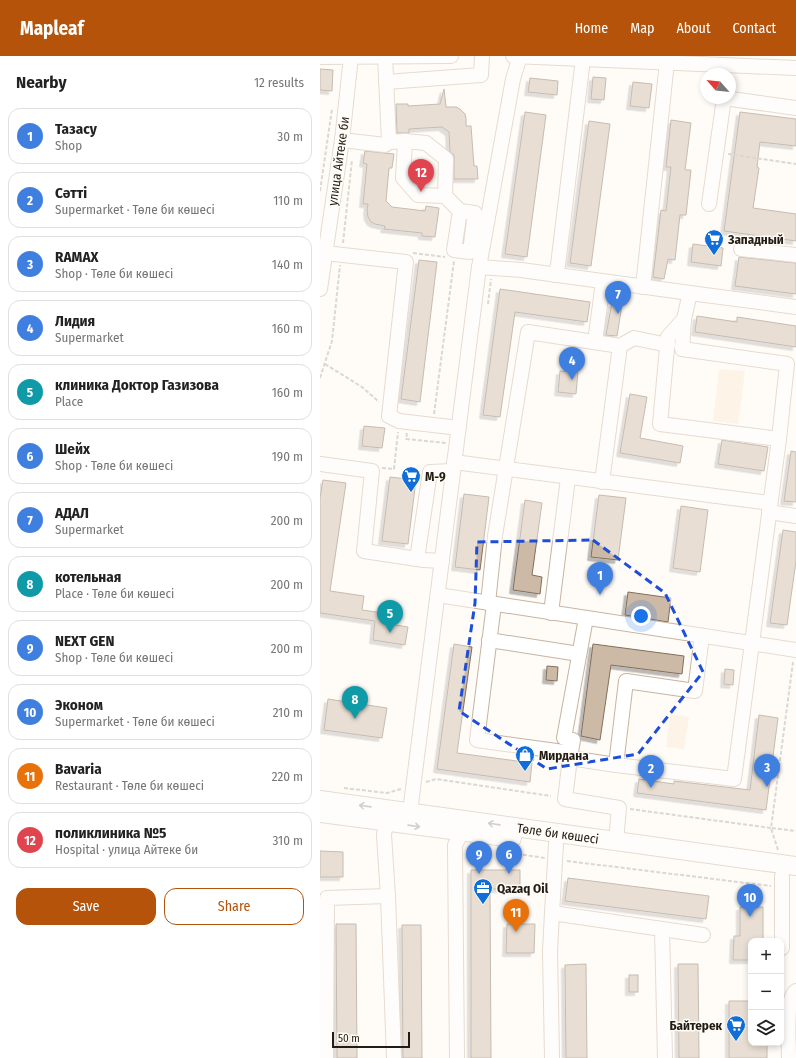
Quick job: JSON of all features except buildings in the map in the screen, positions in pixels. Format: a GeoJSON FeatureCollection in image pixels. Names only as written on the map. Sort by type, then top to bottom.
{"type":"FeatureCollection","features":[{"type":"Feature","properties":{"kind":"main road","name":"Төле би көшесі"},"geometry":{"type":"LineString","coordinates":[[320,800],[616,840],[791,873]]}},
{"type":"Feature","properties":{"kind":"main road","name":"Төле би көшесі"},"geometry":{"type":"LineString","coordinates":[[320,813],[791,873]]}},
{"type":"Feature","properties":{"kind":"street"},"geometry":{"type":"LineString","coordinates":[[320,56],[451,56]]}},
{"type":"Feature","properties":{"kind":"street"},"geometry":{"type":"LineString","coordinates":[[385,56],[389,142]]}},
{"type":"Feature","properties":{"kind":"street"},"geometry":{"type":"LineString","coordinates":[[386,82],[481,75],[482,56]]}},
{"type":"Feature","properties":{"kind":"street"},"geometry":{"type":"LineString","coordinates":[[513,56],[667,62],[713,68]]}},
{"type":"Feature","properties":{"kind":"street"},"geometry":{"type":"LineString","coordinates":[[410,812],[479,267],[513,79],[520,56]]}},
{"type":"Feature","properties":{"kind":"street","name":"улица Айтеке би"},"geometry":{"type":"LineString","coordinates":[[320,289],[325,254],[348,141],[351,57]]}},
{"type":"Feature","properties":{"kind":"street"},"geometry":{"type":"LineString","coordinates":[[555,275],[558,265],[583,59]]}},
{"type":"Feature","properties":{"kind":"street"},"geometry":{"type":"LineString","coordinates":[[643,287],[667,62]]}},
{"type":"Feature","properties":{"kind":"street"},"geometry":{"type":"LineString","coordinates":[[736,70],[796,68]]}},
{"type":"Feature","properties":{"kind":"street"},"geometry":{"type":"LineString","coordinates":[[736,100],[796,108]]}},
{"type":"Feature","properties":{"kind":"street"},"geometry":{"type":"LineString","coordinates":[[709,204],[723,104]]}},
{"type":"Feature","properties":{"kind":"street"},"geometry":{"type":"LineString","coordinates":[[348,141],[385,145],[389,142],[405,141],[426,143],[446,159],[445,196]]}},
{"type":"Feature","properties":{"kind":"street"},"geometry":{"type":"LineString","coordinates":[[405,141],[403,178],[418,195],[445,196],[460,211]]}},
{"type":"Feature","properties":{"kind":"street"},"geometry":{"type":"LineString","coordinates":[[741,248],[796,255]]}},
{"type":"Feature","properties":{"kind":"street"},"geometry":{"type":"LineString","coordinates":[[325,254],[406,262],[399,419],[459,428]]}},
{"type":"Feature","properties":{"kind":"street"},"geometry":{"type":"LineString","coordinates":[[479,267],[521,270],[796,308]]}},
{"type":"Feature","properties":{"kind":"street"},"geometry":{"type":"LineString","coordinates":[[595,342],[603,282]]}},
{"type":"Feature","properties":{"kind":"street"},"geometry":{"type":"LineString","coordinates":[[668,345],[634,338],[620,346],[528,332],[495,536],[489,640],[476,740],[616,765],[734,779],[779,439],[787,364],[682,349],[684,318],[690,293]]}},
{"type":"Feature","properties":{"kind":"street"},"geometry":{"type":"LineString","coordinates":[[684,318],[668,337],[660,424],[779,439]]}},
{"type":"Feature","properties":{"kind":"street"},"geometry":{"type":"LineString","coordinates":[[602,482],[620,346]]}},
{"type":"Feature","properties":{"kind":"street"},"geometry":{"type":"LineString","coordinates":[[320,464],[372,471],[364,551],[442,561]]}},
{"type":"Feature","properties":{"kind":"street"},"geometry":{"type":"LineString","coordinates":[[417,559],[430,472],[454,467],[505,469],[602,482],[769,508],[796,516]]}},
{"type":"Feature","properties":{"kind":"street"},"geometry":{"type":"LineString","coordinates":[[550,613],[568,478]]}},
{"type":"Feature","properties":{"kind":"street"},"geometry":{"type":"LineString","coordinates":[[438,595],[796,650]]}},
{"type":"Feature","properties":{"kind":"street"},"geometry":{"type":"LineString","coordinates":[[586,618],[564,738],[573,740],[565,799],[619,808],[616,840]]}},
{"type":"Feature","properties":{"kind":"street"},"geometry":{"type":"LineString","coordinates":[[616,765],[626,681],[695,691],[702,636]]}},
{"type":"Feature","properties":{"kind":"street"},"geometry":{"type":"LineString","coordinates":[[489,640],[579,654]]}},
{"type":"Feature","properties":{"kind":"street"},"geometry":{"type":"LineString","coordinates":[[386,822],[384,835],[388,896],[394,1058]]}},
{"type":"Feature","properties":{"kind":"street"},"geometry":{"type":"LineString","coordinates":[[458,1058],[455,845],[462,832]]}},
{"type":"Feature","properties":{"kind":"street"},"geometry":{"type":"LineString","coordinates":[[552,1058],[550,951],[556,844]]}},
{"type":"Feature","properties":{"kind":"street"},"geometry":{"type":"LineString","coordinates":[[783,938],[791,873]]}},
{"type":"Feature","properties":{"kind":"street"},"geometry":{"type":"LineString","coordinates":[[326,1058],[324,898],[388,896]]}},
{"type":"Feature","properties":{"kind":"street"},"geometry":{"type":"LineString","coordinates":[[552,913],[703,936]]}},
{"type":"Feature","properties":{"kind":"street"},"geometry":{"type":"LineString","coordinates":[[662,929],[665,1058]]}},
{"type":"Feature","properties":{"kind":"street"},"geometry":{"type":"LineString","coordinates":[[789,1058],[789,1003],[796,990]]}},
{"type":"Feature","properties":{"kind":"path"},"geometry":{"type":"LineString","coordinates":[[320,191],[332,107]]}},
{"type":"Feature","properties":{"kind":"path"},"geometry":{"type":"LineString","coordinates":[[342,249],[348,141]]}},
{"type":"Feature","properties":{"kind":"path"},"geometry":{"type":"LineString","coordinates":[[717,152],[796,164]]}},
{"type":"Feature","properties":{"kind":"path"},"geometry":{"type":"LineString","coordinates":[[406,262],[407,252],[446,258]]}},
{"type":"Feature","properties":{"kind":"path"},"geometry":{"type":"LineString","coordinates":[[432,425],[454,259]]}},
{"type":"Feature","properties":{"kind":"path"},"geometry":{"type":"LineString","coordinates":[[320,378],[332,341],[341,264]]}},
{"type":"Feature","properties":{"kind":"path"},"geometry":{"type":"LineString","coordinates":[[487,309],[491,279]]}},
{"type":"Feature","properties":{"kind":"path"},"geometry":{"type":"LineString","coordinates":[[324,364],[362,387],[399,419],[406,439],[457,444]]}},
{"type":"Feature","properties":{"kind":"path"},"geometry":{"type":"LineString","coordinates":[[372,471],[373,467],[394,469],[399,419]]}},
{"type":"Feature","properties":{"kind":"path"},"geometry":{"type":"LineString","coordinates":[[342,788],[387,793],[436,779],[552,796]]}},
{"type":"Feature","properties":{"kind":"path"},"geometry":{"type":"LineString","coordinates":[[771,828],[796,831]]}},
{"type":"Feature","properties":{"kind":"highlighted area"},"geometry":{"type":"Polygon","coordinates":[[[593,540],[665,593],[703,672],[638,754],[547,769],[459,711],[475,603],[477,542],[593,540]]]}},
{"type":"Feature","properties":{"kind":"shaded area"},"geometry":{"type":"Polygon","coordinates":[[[719,369],[745,371],[738,424],[713,421],[719,369]]]}},
{"type":"Feature","properties":{"kind":"shaded area"},"geometry":{"type":"Polygon","coordinates":[[[670,714],[689,717],[684,749],[666,747],[670,714]]]}},
{"type":"Feature","properties":{"kind":"place","name":"поликлиника №5"},"geometry":{"type":"Point","coordinates":[421,192]}},
{"type":"Feature","properties":{"kind":"place","name":"Западный"},"geometry":{"type":"Point","coordinates":[714,256]}},
{"type":"Feature","properties":{"kind":"place","name":"АДАЛ"},"geometry":{"type":"Point","coordinates":[618,314]}},
{"type":"Feature","properties":{"kind":"place","name":"Лидия"},"geometry":{"type":"Point","coordinates":[572,380]}},
{"type":"Feature","properties":{"kind":"place","name":"M-9"},"geometry":{"type":"Point","coordinates":[411,493]}},
{"type":"Feature","properties":{"kind":"place","name":"Тазасу"},"geometry":{"type":"Point","coordinates":[600,595]}},
{"type":"Feature","properties":{"kind":"place","name":"клиника Доктор Газизова"},"geometry":{"type":"Point","coordinates":[390,633]}},
{"type":"Feature","properties":{"kind":"place","name":"котельная"},"geometry":{"type":"Point","coordinates":[355,719]}},
{"type":"Feature","properties":{"kind":"place","name":"Мирдана"},"geometry":{"type":"Point","coordinates":[525,772]}},
{"type":"Feature","properties":{"kind":"place","name":"RAMAX"},"geometry":{"type":"Point","coordinates":[767,787]}},
{"type":"Feature","properties":{"kind":"place","name":"Cәтті"},"geometry":{"type":"Point","coordinates":[651,788]}},
{"type":"Feature","properties":{"kind":"place","name":"NEXT GEN"},"geometry":{"type":"Point","coordinates":[479,874]}},
{"type":"Feature","properties":{"kind":"place","name":"Шейх"},"geometry":{"type":"Point","coordinates":[509,874]}},
{"type":"Feature","properties":{"kind":"place","name":"Qazaq Oil"},"geometry":{"type":"Point","coordinates":[483,905]}},
{"type":"Feature","properties":{"kind":"place","name":"Эконом"},"geometry":{"type":"Point","coordinates":[750,917]}},
{"type":"Feature","properties":{"kind":"place","name":"Bavaria"},"geometry":{"type":"Point","coordinates":[516,932]}},
{"type":"Feature","properties":{"kind":"place","name":"Байтерек"},"geometry":{"type":"Point","coordinates":[736,1042]}}]}
